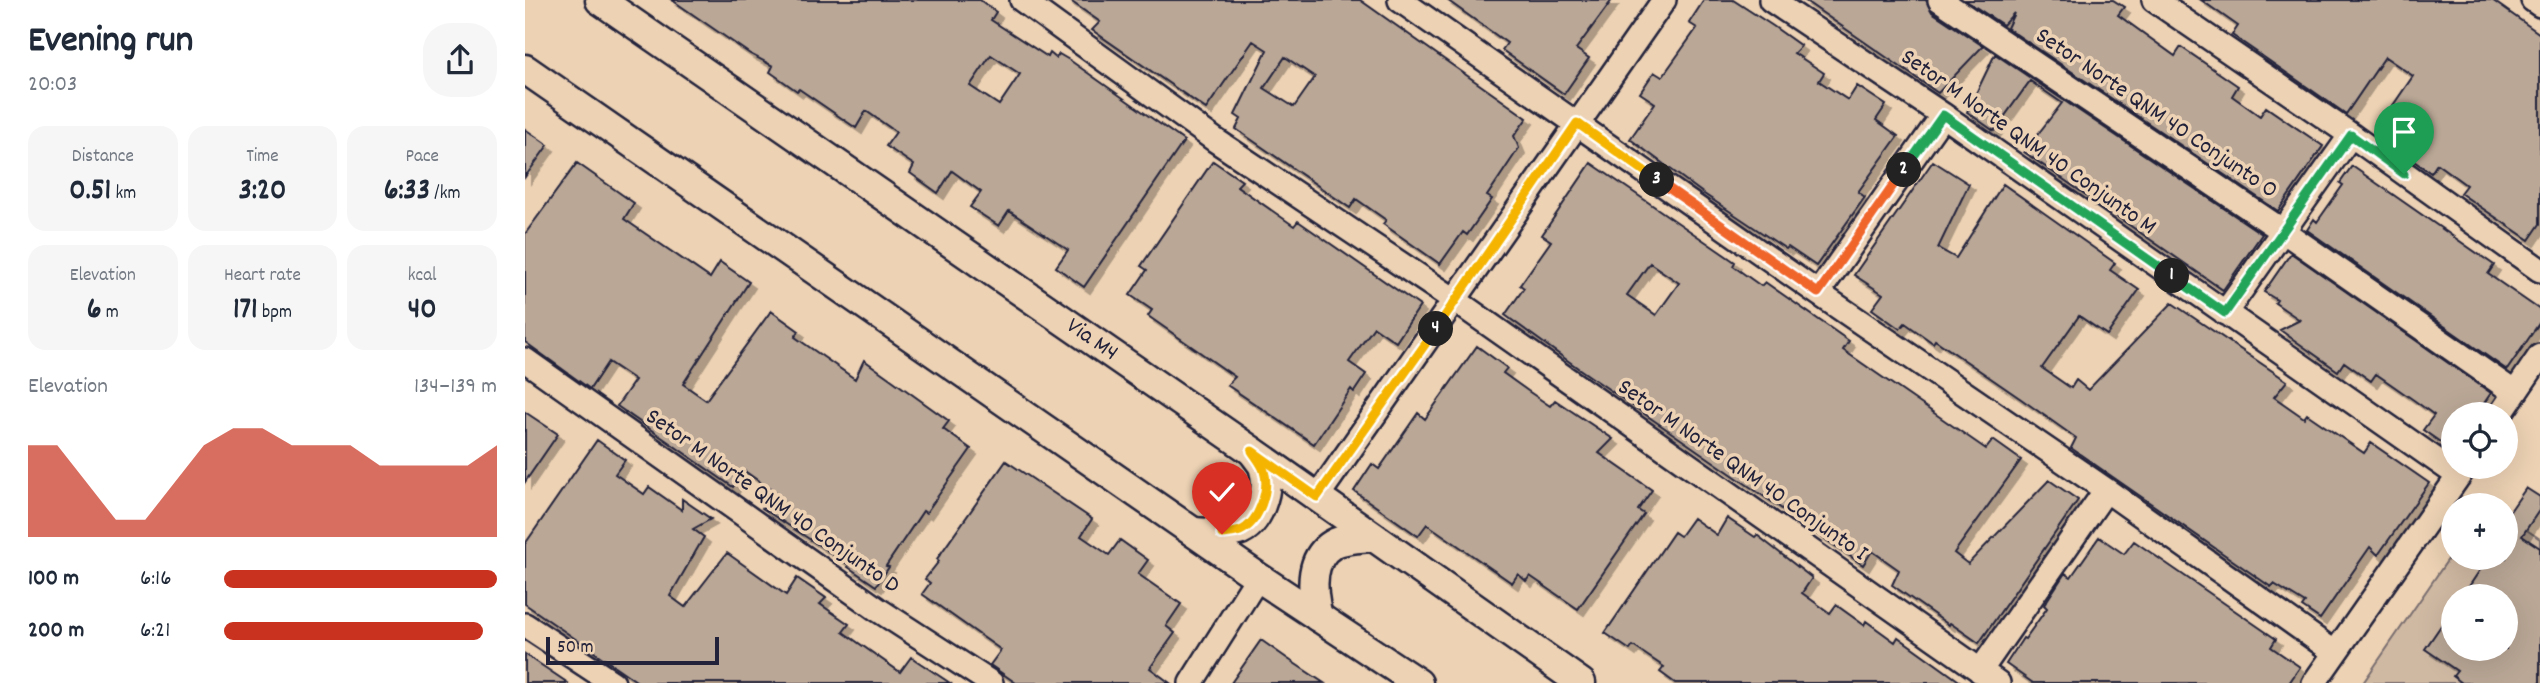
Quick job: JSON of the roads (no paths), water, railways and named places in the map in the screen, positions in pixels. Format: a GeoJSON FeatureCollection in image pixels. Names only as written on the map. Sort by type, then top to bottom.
{"type":"FeatureCollection","features":[{"type":"Feature","properties":{"kind":"main road","name":"Via M4"},"geometry":{"type":"LineString","coordinates":[[600,0],[1252,451],[1581,683]]}},
{"type":"Feature","properties":{"kind":"main road"},"geometry":{"type":"LineString","coordinates":[[525,69],[1258,578],[1418,683]]}},
{"type":"Feature","properties":{"kind":"main road"},"geometry":{"type":"LineString","coordinates":[[1194,532],[1222,534],[1241,531],[1252,520],[1262,504],[1266,489],[1264,470],[1252,451]]}},
{"type":"Feature","properties":{"kind":"main road"},"geometry":{"type":"LineString","coordinates":[[1318,617],[1314,598],[1314,575],[1320,556],[1333,544],[1372,537]]}},
{"type":"Feature","properties":{"kind":"street","name":"Setor M Norte QNM 40 Conjunto I"},"geometry":{"type":"LineString","coordinates":[[1022,0],[1215,140],[1456,301],[1989,677]]}},
{"type":"Feature","properties":{"kind":"street"},"geometry":{"type":"LineString","coordinates":[[1400,0],[1818,293],[2106,490],[2334,652]]}},
{"type":"Feature","properties":{"kind":"street"},"geometry":{"type":"LineString","coordinates":[[1317,497],[1664,0]]}},
{"type":"Feature","properties":{"kind":"street","name":"Setor M Norte QNM 40 Conjunto M"},"geometry":{"type":"LineString","coordinates":[[1772,0],[1943,115],[2225,313],[2441,457]]}},
{"type":"Feature","properties":{"kind":"street","name":"Setor Norte QNM 40 Conjunto O"},"geometry":{"type":"LineString","coordinates":[[1940,0],[2283,231],[2515,393]]}},
{"type":"Feature","properties":{"kind":"street"},"geometry":{"type":"LineString","coordinates":[[2154,0],[2351,135],[2540,270]]}},
{"type":"Feature","properties":{"kind":"street"},"geometry":{"type":"LineString","coordinates":[[2533,0],[2540,5]]}},
{"type":"Feature","properties":{"kind":"street"},"geometry":{"type":"LineString","coordinates":[[1818,293],[1943,115]]}},
{"type":"Feature","properties":{"kind":"street"},"geometry":{"type":"LineString","coordinates":[[2225,313],[2351,135]]}},
{"type":"Feature","properties":{"kind":"street"},"geometry":{"type":"LineString","coordinates":[[2509,402],[2540,356]]}},
{"type":"Feature","properties":{"kind":"street","name":"Setor M Norte QNM 40 Conjunto D"},"geometry":{"type":"LineString","coordinates":[[525,360],[877,609],[991,683]]}},
{"type":"Feature","properties":{"kind":"street"},"geometry":{"type":"LineString","coordinates":[[2314,683],[2456,479]]}},
{"type":"Feature","properties":{"kind":"street"},"geometry":{"type":"LineString","coordinates":[[1989,677],[2106,490]]}},
{"type":"Feature","properties":{"kind":"street"},"geometry":{"type":"LineString","coordinates":[[1191,683],[1258,578]]}},
{"type":"Feature","properties":{"kind":"street"},"geometry":{"type":"LineString","coordinates":[[525,625],[599,679]]}}]}
